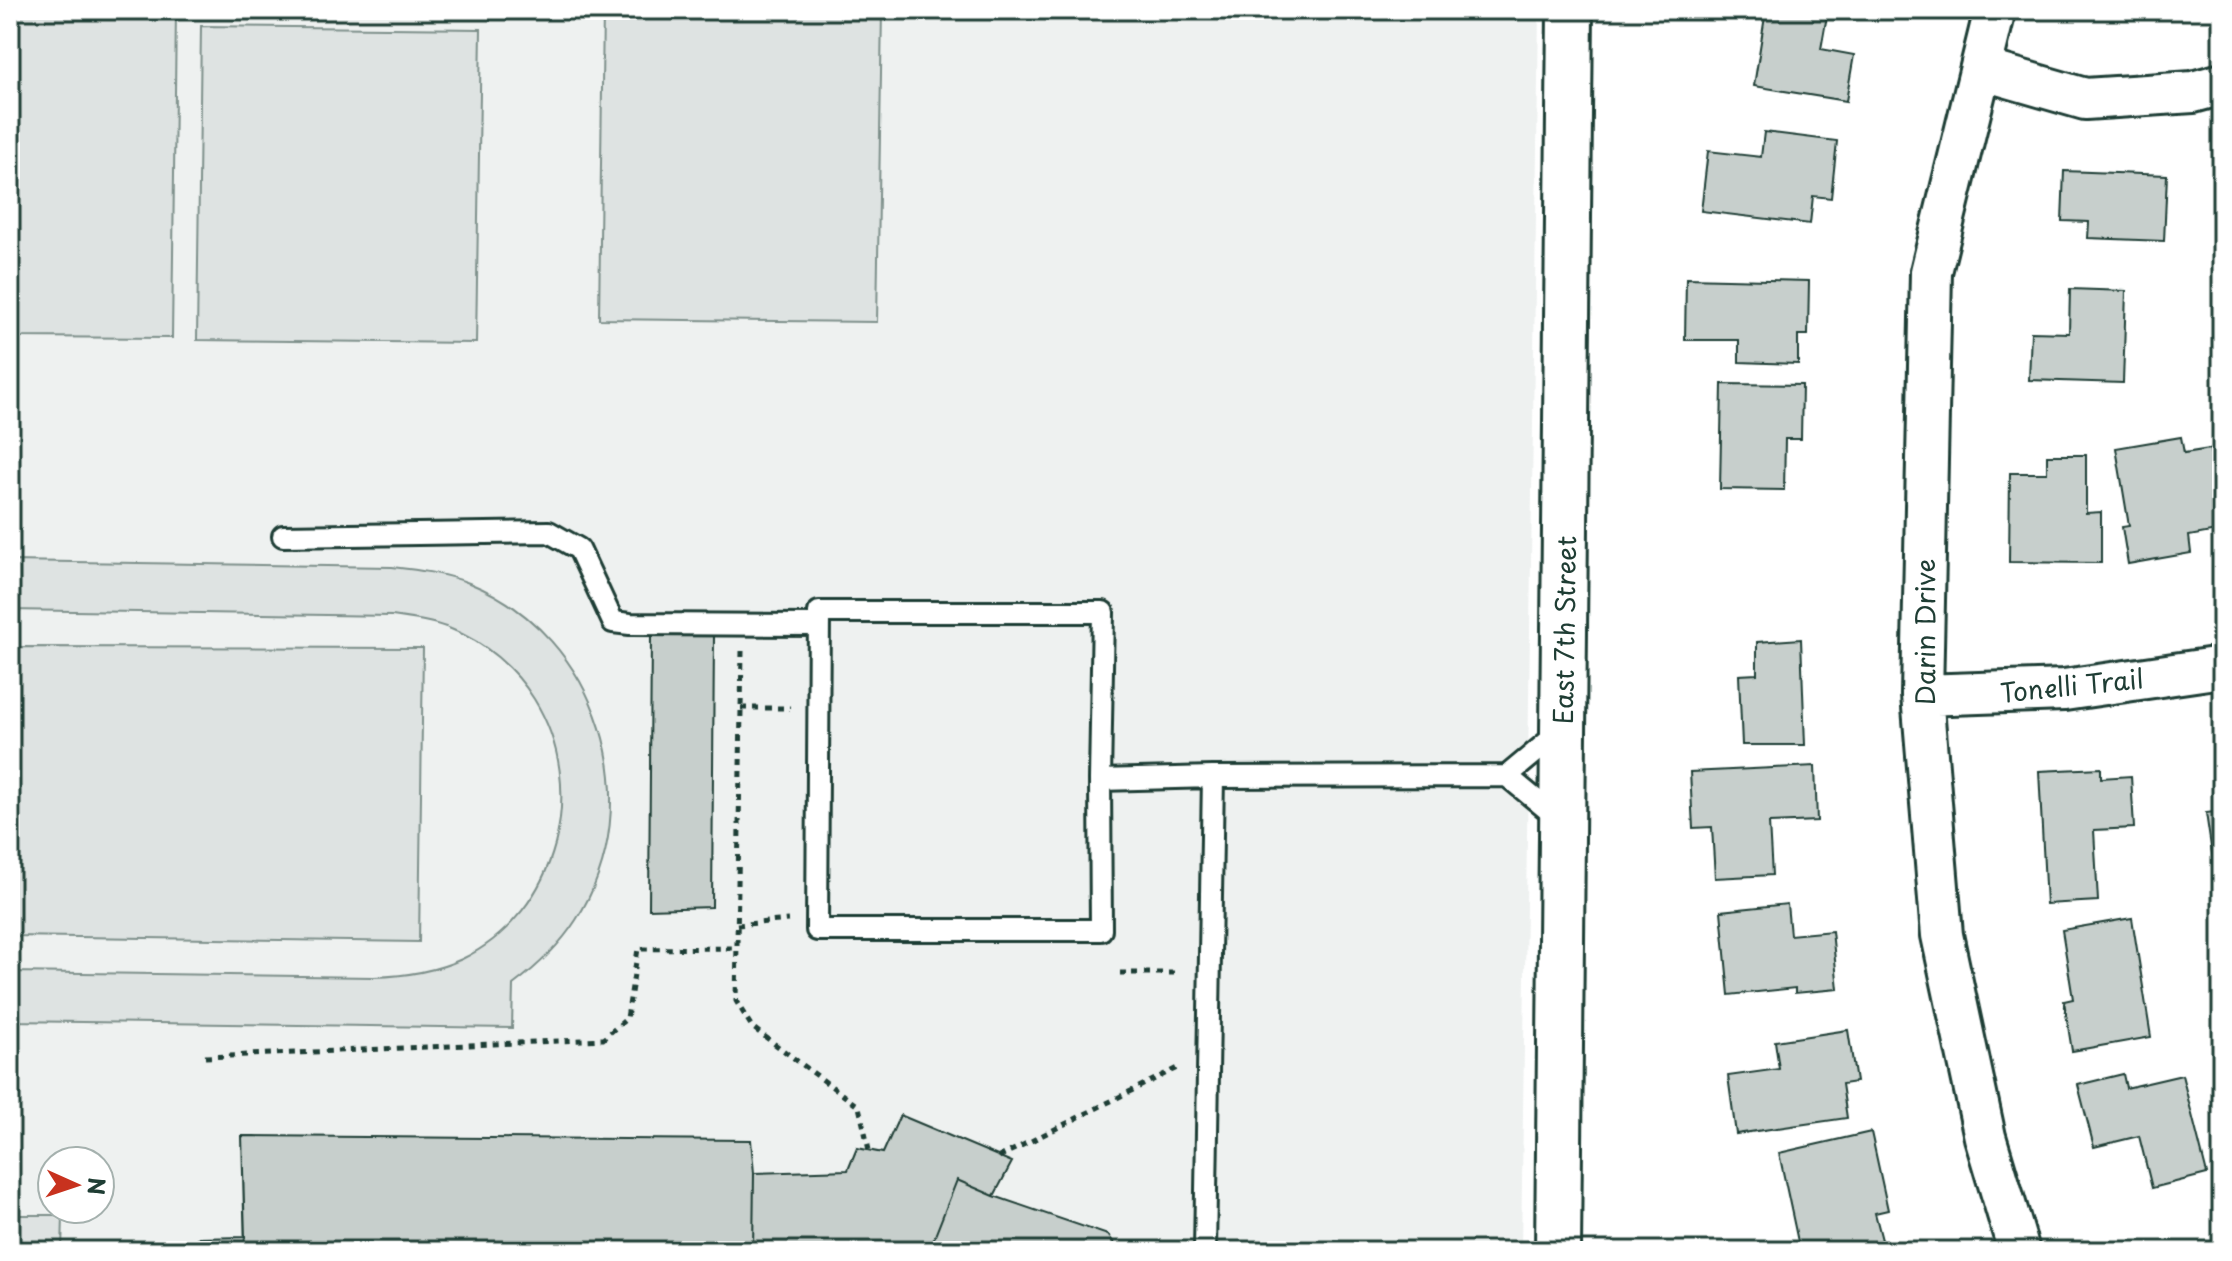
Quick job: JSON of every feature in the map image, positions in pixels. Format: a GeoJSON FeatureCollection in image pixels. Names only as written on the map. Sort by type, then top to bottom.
{"type":"FeatureCollection","features":[{"type":"Feature","properties":{"kind":"street","name":"East 7th Street"},"geometry":{"type":"LineString","coordinates":[[1558,1251],[1570,10]]}},
{"type":"Feature","properties":{"kind":"street","name":"Darin Drive"},"geometry":{"type":"LineString","coordinates":[[1995,10],[1931,272],[1922,695],[1942,935],[1985,1137],[2019,1251]]}},
{"type":"Feature","properties":{"kind":"street"},"geometry":{"type":"LineString","coordinates":[[1981,69],[2085,99],[2193,92],[2222,84]]}},
{"type":"Feature","properties":{"kind":"street","name":"Tonelli Trail"},"geometry":{"type":"LineString","coordinates":[[1922,695],[2064,690],[2222,667]]}},
{"type":"Feature","properties":{"kind":"lane"},"geometry":{"type":"LineString","coordinates":[[283,536],[549,532],[579,549],[613,622],[819,625]]}},
{"type":"Feature","properties":{"kind":"lane"},"geometry":{"type":"LineString","coordinates":[[819,612],[1103,612],[1101,930],[817,930],[819,625],[819,612]]}},
{"type":"Feature","properties":{"kind":"lane"},"geometry":{"type":"LineString","coordinates":[[1100,780],[1507,776],[1563,729]]}},
{"type":"Feature","properties":{"kind":"lane"},"geometry":{"type":"LineString","coordinates":[[1507,776],[1562,822]]}},
{"type":"Feature","properties":{"kind":"lane"},"geometry":{"type":"LineString","coordinates":[[1205,1251],[1213,777]]}},
{"type":"Feature","properties":{"kind":"path"},"geometry":{"type":"LineString","coordinates":[[742,651],[736,1001],[752,1027],[859,1107],[869,1150]]}},
{"type":"Feature","properties":{"kind":"path"},"geometry":{"type":"LineString","coordinates":[[741,708],[819,708]]}},
{"type":"Feature","properties":{"kind":"path"},"geometry":{"type":"LineString","coordinates":[[737,925],[817,916]]}},
{"type":"Feature","properties":{"kind":"path"},"geometry":{"type":"LineString","coordinates":[[205,1057],[603,1039],[627,1018],[638,949],[737,948]]}},
{"type":"Feature","properties":{"kind":"path"},"geometry":{"type":"LineString","coordinates":[[1120,973],[1181,973]]}},
{"type":"Feature","properties":{"kind":"path"},"geometry":{"type":"LineString","coordinates":[[999,1157],[1180,1066]]}},
{"type":"Feature","properties":{"kind":"shaded area"},"geometry":{"type":"Polygon","coordinates":[[[10,10],[1539,10],[1521,1251],[10,1251],[10,10]]]}},
{"type":"Feature","properties":{"kind":"shaded area"},"geometry":{"type":"Polygon","coordinates":[[[10,10],[176,10],[172,338],[10,337],[10,10]]]}},
{"type":"Feature","properties":{"kind":"shaded area"},"geometry":{"type":"Polygon","coordinates":[[[603,10],[882,10],[877,322],[599,319],[603,10]]]}},
{"type":"Feature","properties":{"kind":"shaded area"},"geometry":{"type":"Polygon","coordinates":[[[201,26],[481,29],[476,343],[197,340],[201,26]]]}},
{"type":"Feature","properties":{"kind":"shaded area"},"geometry":{"type":"Polygon","coordinates":[[[10,561],[392,567],[421,571],[469,583],[514,608],[551,641],[580,682],[600,727],[610,776],[610,825],[599,874],[576,920],[548,955],[513,985],[512,1028],[10,1021],[10,972],[374,977],[419,972],[462,959],[495,938],[522,911],[542,879],[555,844],[561,808],[560,770],[551,734],[534,699],[508,667],[463,634],[437,624],[392,616],[10,610],[10,561]]]}},
{"type":"Feature","properties":{"kind":"shaded area"},"geometry":{"type":"Polygon","coordinates":[[[10,647],[423,648],[419,942],[10,936],[10,647]]]}},
{"type":"Feature","properties":{"kind":"shaded area"},"geometry":{"type":"Polygon","coordinates":[[[10,1215],[36,1215],[36,1225],[63,1225],[62,1251],[10,1251],[10,1215]]]}},
{"type":"Feature","properties":{"kind":"building"},"geometry":{"type":"Polygon","coordinates":[[[1766,10],[1828,10],[1821,49],[1854,55],[1846,101],[1754,86],[1766,10]]]}},
{"type":"Feature","properties":{"kind":"building"},"geometry":{"type":"Polygon","coordinates":[[[1764,132],[1837,141],[1831,198],[1813,196],[1810,224],[1701,211],[1708,151],[1761,157],[1764,132]]]}},
{"type":"Feature","properties":{"kind":"building"},"geometry":{"type":"Polygon","coordinates":[[[2064,171],[2167,175],[2164,241],[2088,238],[2089,222],[2062,221],[2064,171]]]}},
{"type":"Feature","properties":{"kind":"building"},"geometry":{"type":"Polygon","coordinates":[[[1686,278],[1809,281],[1808,335],[1798,335],[1798,364],[1739,362],[1739,340],[1685,340],[1686,278]]]}},
{"type":"Feature","properties":{"kind":"building"},"geometry":{"type":"Polygon","coordinates":[[[2070,289],[2126,291],[2123,383],[2029,380],[2031,332],[2069,333],[2070,289]]]}},
{"type":"Feature","properties":{"kind":"building"},"geometry":{"type":"Polygon","coordinates":[[[1722,384],[1802,385],[1801,439],[1785,439],[1784,490],[1720,489],[1722,384]]]}},
{"type":"Feature","properties":{"kind":"building"},"geometry":{"type":"Polygon","coordinates":[[[2181,437],[2184,453],[2210,449],[2215,477],[2222,476],[2222,530],[2189,536],[2191,553],[2128,564],[2122,527],[2129,526],[2116,448],[2181,437]]]}},
{"type":"Feature","properties":{"kind":"building"},"geometry":{"type":"Polygon","coordinates":[[[2047,455],[2086,455],[2086,513],[2101,512],[2101,563],[2009,562],[2010,473],[2047,473],[2047,455]]]}},
{"type":"Feature","properties":{"kind":"building"},"geometry":{"type":"Polygon","coordinates":[[[714,635],[712,907],[649,909],[651,636],[714,635]]]}},
{"type":"Feature","properties":{"kind":"building"},"geometry":{"type":"Polygon","coordinates":[[[1801,639],[1805,745],[1742,745],[1739,675],[1757,674],[1757,642],[1801,639]]]}},
{"type":"Feature","properties":{"kind":"building"},"geometry":{"type":"Polygon","coordinates":[[[1815,766],[1817,821],[1769,823],[1772,875],[1715,878],[1712,827],[1693,828],[1690,772],[1815,766]]]}},
{"type":"Feature","properties":{"kind":"building"},"geometry":{"type":"Polygon","coordinates":[[[2101,768],[2101,778],[2131,776],[2134,828],[2094,830],[2098,901],[2046,904],[2039,771],[2101,768]]]}},
{"type":"Feature","properties":{"kind":"building"},"geometry":{"type":"Polygon","coordinates":[[[2222,811],[2222,865],[2214,867],[2206,813],[2222,811]]]}},
{"type":"Feature","properties":{"kind":"building"},"geometry":{"type":"Polygon","coordinates":[[[1787,904],[1790,935],[1832,931],[1838,989],[1795,993],[1795,988],[1729,995],[1721,911],[1787,904]]]}},
{"type":"Feature","properties":{"kind":"building"},"geometry":{"type":"Polygon","coordinates":[[[2132,918],[2151,1037],[2072,1051],[2064,1001],[2073,999],[2062,930],[2132,918]]]}},
{"type":"Feature","properties":{"kind":"building"},"geometry":{"type":"Polygon","coordinates":[[[1848,1030],[1856,1082],[1842,1084],[1847,1118],[1736,1134],[1728,1076],[1779,1069],[1775,1041],[1848,1030]]]}},
{"type":"Feature","properties":{"kind":"building"},"geometry":{"type":"Polygon","coordinates":[[[2123,1074],[2126,1088],[2182,1075],[2207,1174],[2152,1188],[2139,1136],[2094,1147],[2078,1085],[2123,1074]]]}},
{"type":"Feature","properties":{"kind":"building"},"geometry":{"type":"Polygon","coordinates":[[[900,1115],[1012,1162],[994,1196],[1108,1235],[1120,1251],[198,1251],[198,1238],[245,1237],[242,1136],[751,1140],[754,1173],[848,1170],[857,1148],[883,1153],[900,1115]]]}},
{"type":"Feature","properties":{"kind":"building"},"geometry":{"type":"Polygon","coordinates":[[[1871,1132],[1888,1210],[1875,1213],[1883,1244],[1852,1251],[1800,1251],[1779,1153],[1871,1132]]]}},
{"type":"Feature","properties":{"kind":"building"},"geometry":{"type":"Polygon","coordinates":[[[242,1136],[751,1140],[754,1173],[753,1251],[245,1251],[242,1136]]]}},
{"type":"Feature","properties":{"kind":"building"},"geometry":{"type":"Polygon","coordinates":[[[957,1180],[1108,1235],[1120,1251],[929,1251],[957,1180]]]}}]}
